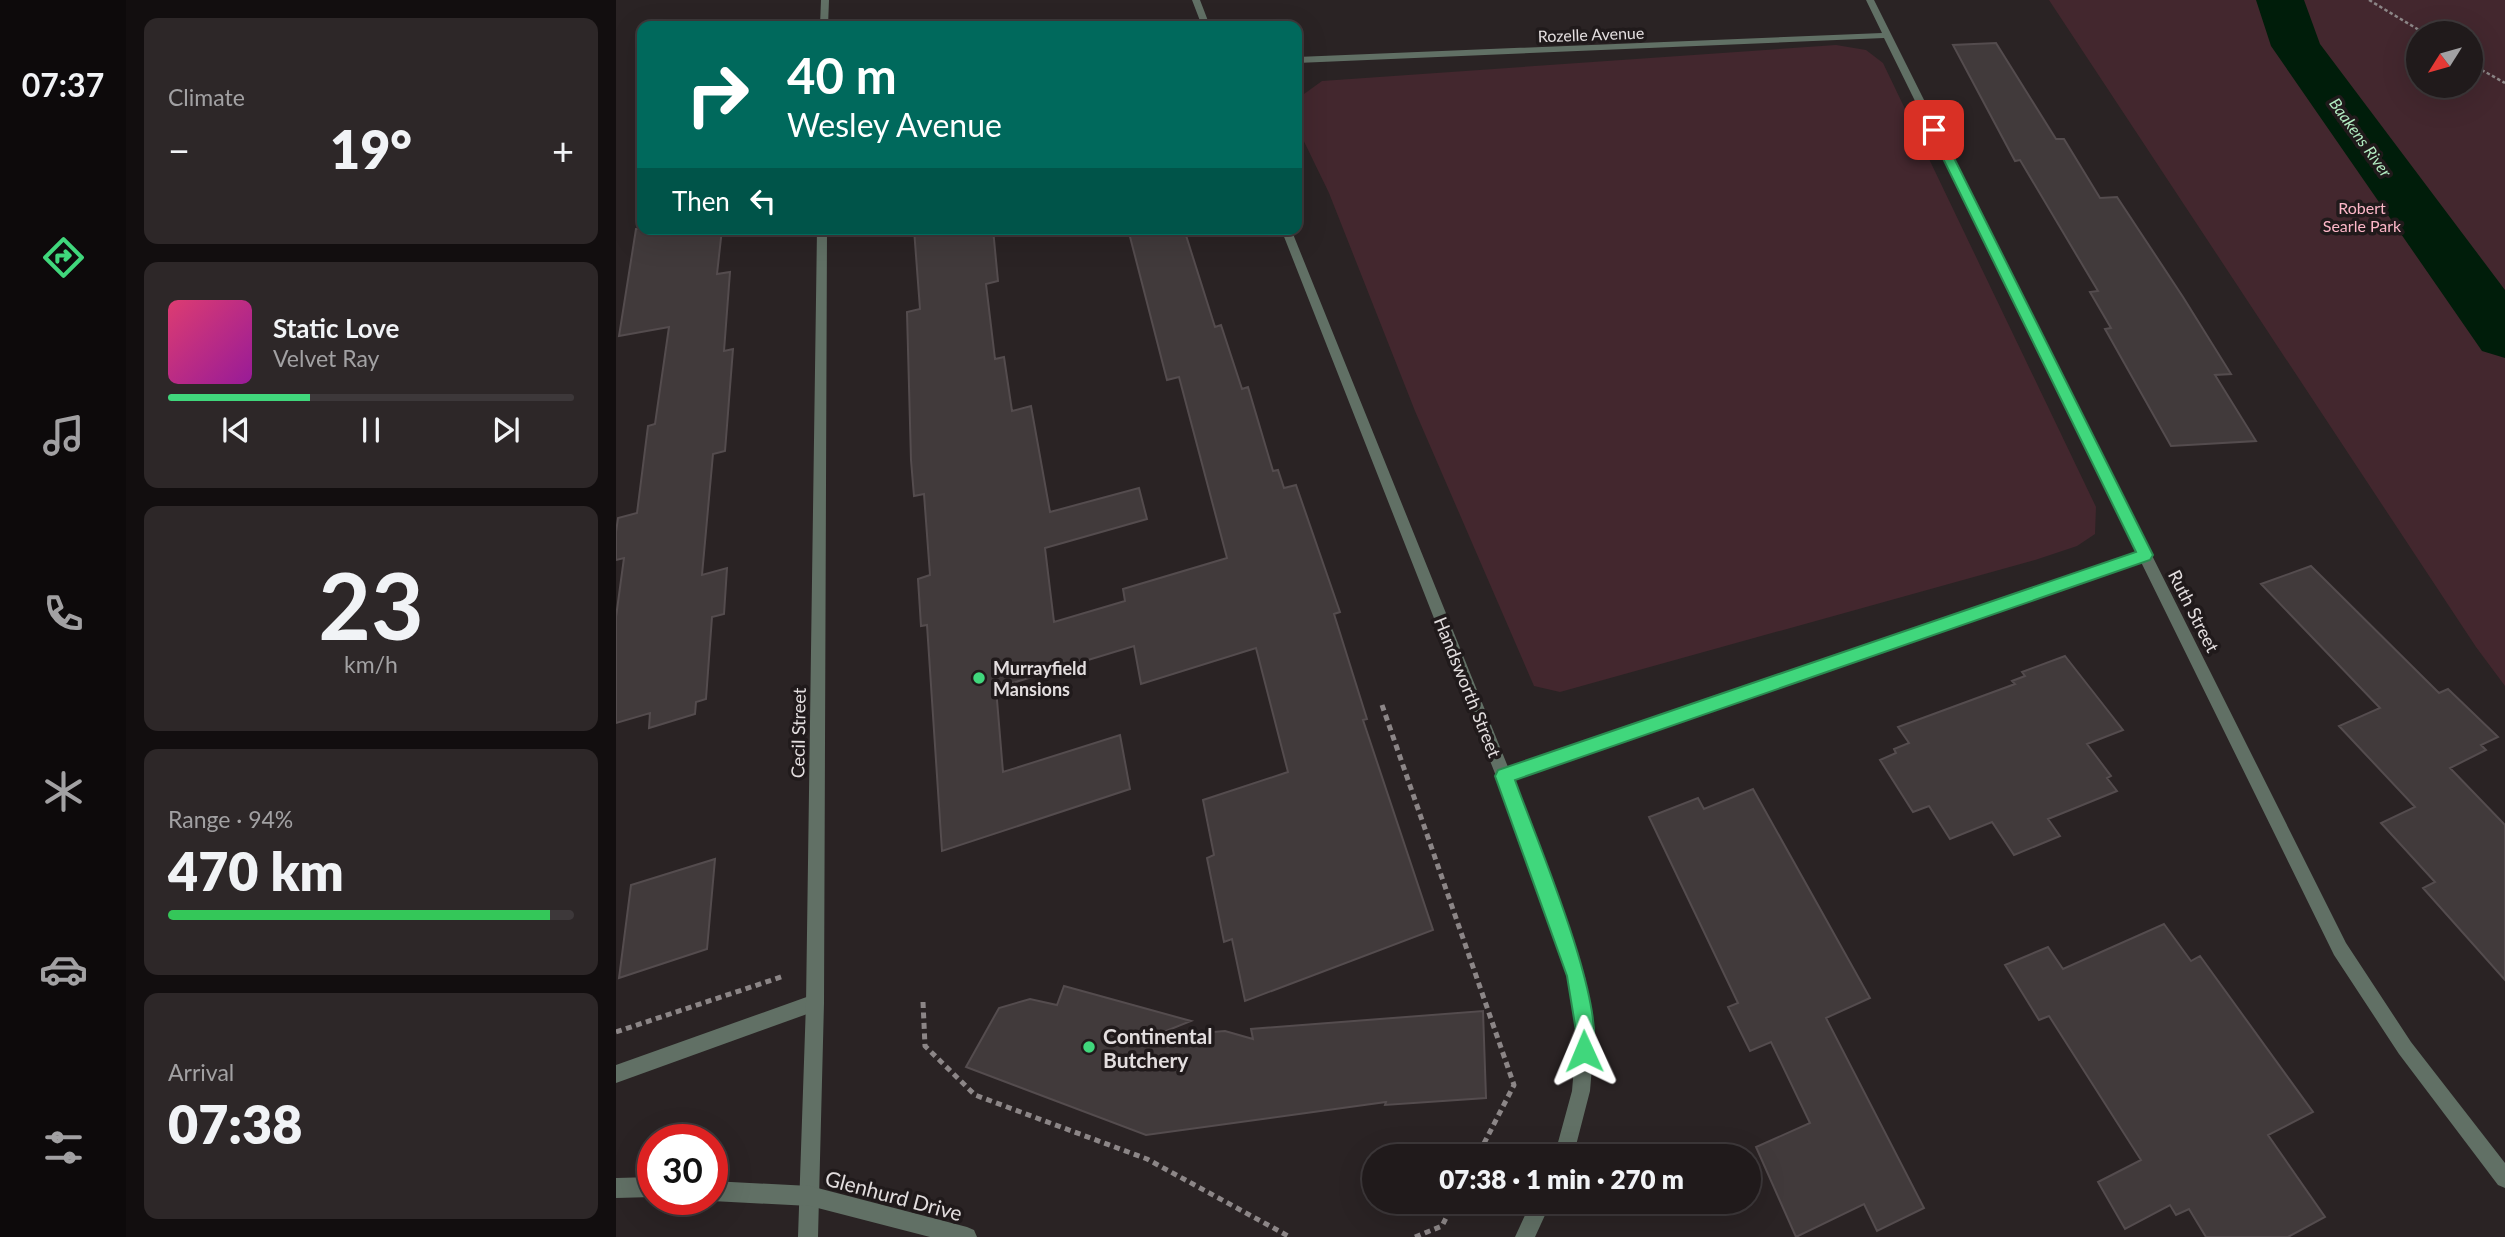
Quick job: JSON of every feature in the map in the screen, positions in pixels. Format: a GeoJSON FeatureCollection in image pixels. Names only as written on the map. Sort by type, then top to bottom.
{"type":"FeatureCollection","features":[{"type":"Feature","properties":{"kind":"street"},"geometry":{"type":"LineString","coordinates":[[824,21],[825,0]]}},
{"type":"Feature","properties":{"kind":"street"},"geometry":{"type":"LineString","coordinates":[[1196,0],[1204,21]]}},
{"type":"Feature","properties":{"kind":"street","name":"Ruth Street"},"geometry":{"type":"LineString","coordinates":[[1870,0],[2340,949],[2405,1048],[2505,1178]]}},
{"type":"Feature","properties":{"kind":"street","name":"Rozelle Avenue"},"geometry":{"type":"LineString","coordinates":[[1302,60],[1886,35]]}},
{"type":"Feature","properties":{"kind":"street","name":"Cecil Street"},"geometry":{"type":"LineString","coordinates":[[808,1237],[815,1003],[822,235]]}},
{"type":"Feature","properties":{"kind":"street","name":"Handsworth Street"},"geometry":{"type":"LineString","coordinates":[[1288,235],[1504,776],[1576,976],[1586,1031],[1581,1091],[1567,1144]]}},
{"type":"Feature","properties":{"kind":"street"},"geometry":{"type":"LineString","coordinates":[[1504,776],[2145,555]]}},
{"type":"Feature","properties":{"kind":"street"},"geometry":{"type":"LineString","coordinates":[[616,1074],[815,1003]]}},
{"type":"Feature","properties":{"kind":"street"},"geometry":{"type":"LineString","coordinates":[[616,1188],[637,1187]]}},
{"type":"Feature","properties":{"kind":"street","name":"Glenhurd Drive"},"geometry":{"type":"LineString","coordinates":[[728,1192],[810,1196],[967,1237]]}},
{"type":"Feature","properties":{"kind":"street"},"geometry":{"type":"LineString","coordinates":[[1525,1237],[1536,1214]]}},
{"type":"Feature","properties":{"kind":"path"},"geometry":{"type":"LineString","coordinates":[[2369,0],[2406,22]]}},
{"type":"Feature","properties":{"kind":"path"},"geometry":{"type":"LineString","coordinates":[[2483,71],[2505,83]]}},
{"type":"Feature","properties":{"kind":"path"},"geometry":{"type":"LineString","coordinates":[[1382,705],[1514,1085],[1484,1144]]}},
{"type":"Feature","properties":{"kind":"path"},"geometry":{"type":"LineString","coordinates":[[616,1032],[815,965]]}},
{"type":"Feature","properties":{"kind":"path"},"geometry":{"type":"LineString","coordinates":[[923,1002],[925,1046],[975,1095],[1147,1159],[1290,1237]]}},
{"type":"Feature","properties":{"kind":"path"},"geometry":{"type":"LineString","coordinates":[[1415,1237],[1442,1226],[1448,1214]]}},
{"type":"Feature","properties":{"kind":"green space","name":"Robert Searle Park"},"geometry":{"type":"Polygon","coordinates":[[[2049,0],[2505,0],[2505,686],[2476,647],[2049,0]]]}},
{"type":"Feature","properties":{"kind":"green space"},"geometry":{"type":"Polygon","coordinates":[[[1836,45],[1866,50],[1883,63],[2096,507],[2095,534],[2077,546],[2035,560],[1560,692],[1534,686],[1415,411],[1329,193],[1302,137],[1302,95],[1322,81],[1836,45]]]}},
{"type":"Feature","properties":{"kind":"building"},"geometry":{"type":"Polygon","coordinates":[[[1996,43],[2056,139],[2064,139],[2100,198],[2117,197],[2183,297],[2231,374],[2215,375],[2256,441],[2171,446],[2105,329],[2111,328],[2090,292],[2098,291],[2020,160],[2015,161],[1953,45],[1996,43]]]}},
{"type":"Feature","properties":{"kind":"building"},"geometry":{"type":"Polygon","coordinates":[[[636,229],[637,235],[721,235],[717,274],[730,272],[724,351],[733,349],[725,451],[713,454],[702,575],[727,568],[724,614],[712,617],[706,699],[696,702],[695,714],[649,728],[650,713],[616,723],[616,617],[624,558],[616,560],[616,532],[618,518],[637,513],[648,426],[655,424],[669,327],[619,336],[636,229]]]}},
{"type":"Feature","properties":{"kind":"building"},"geometry":{"type":"Polygon","coordinates":[[[914,235],[994,235],[998,281],[986,284],[995,359],[1004,357],[1012,411],[1031,406],[1050,512],[1139,488],[1147,519],[1045,548],[1054,622],[1125,601],[1123,589],[1227,558],[1179,377],[1167,380],[1130,235],[1186,235],[1215,327],[1221,325],[1242,389],[1248,387],[1273,471],[1278,470],[1284,488],[1296,485],[1340,612],[1334,614],[1367,719],[1363,720],[1433,930],[1245,1001],[1232,939],[1224,942],[1207,858],[1214,855],[1203,800],[1288,772],[1256,648],[1141,684],[1134,646],[996,688],[1003,772],[1120,735],[1130,789],[942,851],[927,625],[921,626],[918,579],[930,575],[924,494],[914,496],[911,460],[907,312],[920,309],[914,235]]]}},
{"type":"Feature","properties":{"kind":"building"},"geometry":{"type":"Polygon","coordinates":[[[2311,566],[2439,693],[2448,689],[2498,737],[2481,745],[2486,750],[2450,768],[2505,825],[2505,980],[2423,888],[2435,882],[2381,823],[2415,807],[2339,726],[2380,708],[2261,584],[2311,566]]]}},
{"type":"Feature","properties":{"kind":"building"},"geometry":{"type":"Polygon","coordinates":[[[2065,656],[2123,730],[2087,744],[2111,776],[2107,778],[2117,791],[2048,819],[2060,836],[2014,855],[1992,822],[1950,839],[1929,806],[1913,812],[1880,760],[1896,753],[1894,749],[1909,743],[1898,727],[2015,684],[2012,681],[2025,676],[2022,672],[2065,656]]]}},
{"type":"Feature","properties":{"kind":"building"},"geometry":{"type":"Polygon","coordinates":[[[1753,789],[1870,998],[1826,1018],[1924,1208],[1877,1231],[1864,1204],[1796,1237],[1761,1158],[1761,1145],[1810,1123],[1771,1042],[1750,1051],[1728,1007],[1738,1003],[1649,817],[1698,798],[1704,809],[1753,789]]]}},
{"type":"Feature","properties":{"kind":"building"},"geometry":{"type":"Polygon","coordinates":[[[715,859],[707,949],[619,978],[631,885],[715,859]]]}},
{"type":"Feature","properties":{"kind":"building"},"geometry":{"type":"Polygon","coordinates":[[[2164,924],[2191,961],[2200,956],[2313,1112],[2268,1135],[2325,1217],[2288,1237],[2206,1237],[2189,1209],[2176,1215],[2170,1205],[2125,1229],[2098,1182],[2141,1160],[2049,1016],[2039,1020],[2005,965],[2048,947],[2063,969],[2164,924]]]}},
{"type":"Feature","properties":{"kind":"building"},"geometry":{"type":"Polygon","coordinates":[[[1064,986],[1191,1021],[1151,1037],[1225,1031],[1253,1039],[1251,1029],[1483,1011],[1486,1098],[1385,1105],[1386,1102],[1146,1135],[966,1067],[999,1008],[1030,999],[1057,1005],[1064,986]]]}},
{"type":"Feature","properties":{"kind":"waterway","name":"Baakens River"},"geometry":{"type":"LineString","coordinates":[[2280,0],[2296,46],[2505,336]]}},
{"type":"Feature","properties":{"kind":"place","name":"Murrayfield Mansions"},"geometry":{"type":"Point","coordinates":[979,678]}},
{"type":"Feature","properties":{"kind":"place","name":"Continental Butchery"},"geometry":{"type":"Point","coordinates":[1089,1047]}},
{"type":"Feature","properties":{"kind":"route"},"geometry":{"type":"LineString","coordinates":[[1584,1051],[1586,1031],[1576,976],[1504,776],[2145,555],[1934,130]]}}]}
